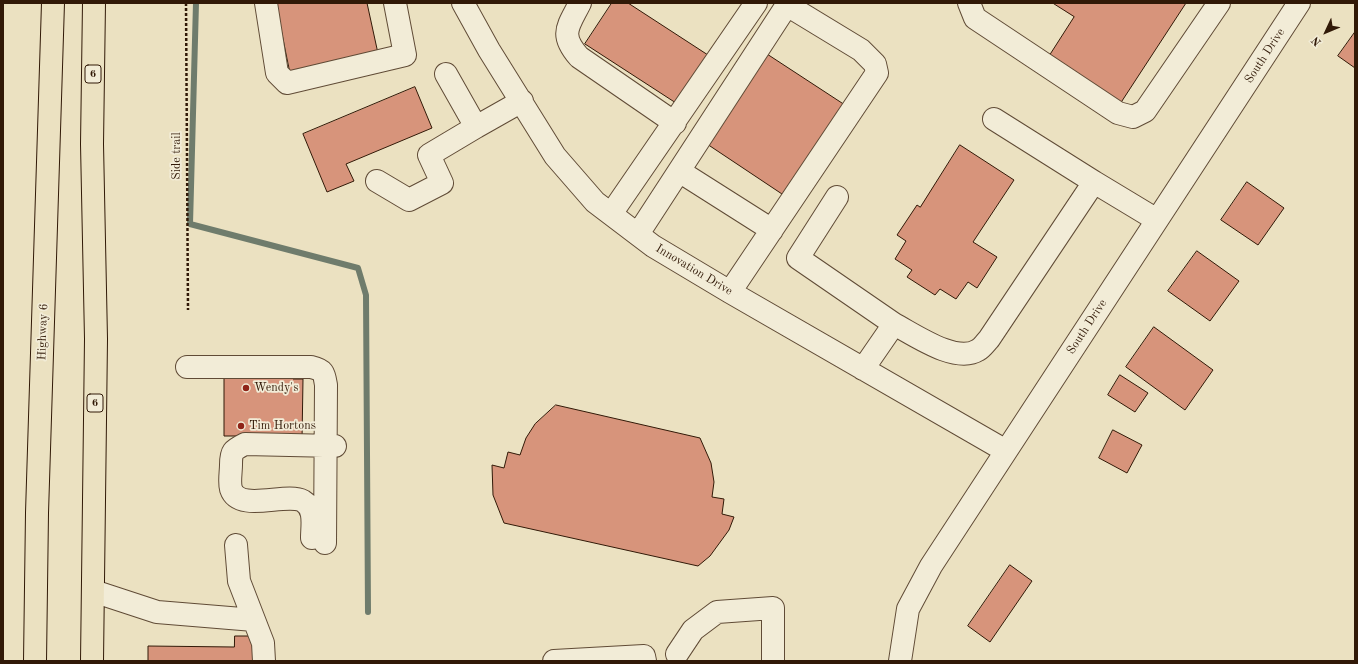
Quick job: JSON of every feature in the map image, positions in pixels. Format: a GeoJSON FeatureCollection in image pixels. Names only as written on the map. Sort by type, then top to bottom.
{"type":"FeatureCollection","features":[{"type":"Feature","properties":{"kind":"highway","name":"Highway 6"},"geometry":{"type":"LineString","coordinates":[[35,661],[37,497],[53,3]]}},
{"type":"Feature","properties":{"kind":"highway","name":"6"},"geometry":{"type":"LineString","coordinates":[[92,661],[96,339],[92,144],[94,3]]}},
{"type":"Feature","properties":{"kind":"street"},"geometry":{"type":"LineString","coordinates":[[266,3],[277,73],[287,83],[405,55],[395,3]]}},
{"type":"Feature","properties":{"kind":"street","name":"Innovation Drive"},"geometry":{"type":"LineString","coordinates":[[463,3],[489,50],[555,156],[595,202],[653,246],[1006,451]]}},
{"type":"Feature","properties":{"kind":"street"},"geometry":{"type":"LineString","coordinates":[[580,3],[567,29],[568,41],[572,49],[579,57],[675,123]]}},
{"type":"Feature","properties":{"kind":"street"},"geometry":{"type":"LineString","coordinates":[[611,214],[675,123],[756,3]]}},
{"type":"Feature","properties":{"kind":"street"},"geometry":{"type":"LineString","coordinates":[[969,3],[975,18],[1118,113],[1133,117],[1145,111],[1219,3]]}},
{"type":"Feature","properties":{"kind":"street","name":"South Drive"},"geometry":{"type":"LineString","coordinates":[[900,661],[908,609],[931,566],[1299,3]]}},
{"type":"Feature","properties":{"kind":"street"},"geometry":{"type":"LineString","coordinates":[[638,234],[787,5],[861,50],[875,64],[877,73],[730,292]]}},
{"type":"Feature","properties":{"kind":"street"},"geometry":{"type":"LineString","coordinates":[[446,74],[476,127]]}},
{"type":"Feature","properties":{"kind":"street"},"geometry":{"type":"LineString","coordinates":[[377,181],[409,200],[442,183],[429,155],[522,101]]}},
{"type":"Feature","properties":{"kind":"street"},"geometry":{"type":"LineString","coordinates":[[994,119],[1157,220]]}},
{"type":"Feature","properties":{"kind":"street"},"geometry":{"type":"LineString","coordinates":[[679,171],[772,230]]}},
{"type":"Feature","properties":{"kind":"street"},"geometry":{"type":"LineString","coordinates":[[837,197],[798,258],[894,324],[951,353],[965,354],[979,350],[989,339],[1094,182]]}},
{"type":"Feature","properties":{"kind":"street"},"geometry":{"type":"LineString","coordinates":[[863,369],[894,324]]}},
{"type":"Feature","properties":{"kind":"street"},"geometry":{"type":"LineString","coordinates":[[187,367],[311,367],[320,369],[324,374],[330,446],[318,543],[312,513],[308,506],[302,501],[292,499],[244,501],[235,496],[231,489],[231,455],[235,449],[245,444],[330,446]]}},
{"type":"Feature","properties":{"kind":"street"},"geometry":{"type":"LineString","coordinates":[[236,545],[239,581],[263,643],[264,661]]}},
{"type":"Feature","properties":{"kind":"street"},"geometry":{"type":"LineString","coordinates":[[93,591],[157,612],[254,620]]}},
{"type":"Feature","properties":{"kind":"street"},"geometry":{"type":"LineString","coordinates":[[554,661],[679,658],[693,630],[717,612],[773,608],[774,661]]}},
{"type":"Feature","properties":{"kind":"path","name":"Side trail"},"geometry":{"type":"LineString","coordinates":[[186,3],[188,310]]}},
{"type":"Feature","properties":{"kind":"building"},"geometry":{"type":"Polygon","coordinates":[[[276,3],[367,3],[379,58],[291,76],[276,3]]]}},
{"type":"Feature","properties":{"kind":"building"},"geometry":{"type":"Polygon","coordinates":[[[612,3],[628,3],[708,55],[676,103],[585,44],[612,3]]]}},
{"type":"Feature","properties":{"kind":"building"},"geometry":{"type":"Polygon","coordinates":[[[1053,3],[1186,3],[1120,104],[1049,56],[1074,17],[1053,3]]]}},
{"type":"Feature","properties":{"kind":"building"},"geometry":{"type":"Polygon","coordinates":[[[1355,32],[1355,68],[1338,56],[1355,32]]]}},
{"type":"Feature","properties":{"kind":"building"},"geometry":{"type":"Polygon","coordinates":[[[767,54],[845,105],[785,196],[707,144],[767,54]]]}},
{"type":"Feature","properties":{"kind":"building"},"geometry":{"type":"Polygon","coordinates":[[[415,87],[432,128],[346,164],[354,181],[327,192],[303,134],[415,87]]]}},
{"type":"Feature","properties":{"kind":"building"},"geometry":{"type":"Polygon","coordinates":[[[960,145],[1014,180],[973,242],[997,257],[977,288],[968,282],[956,299],[940,289],[935,295],[907,277],[912,270],[895,259],[906,241],[897,235],[917,205],[920,207],[960,145]]]}},
{"type":"Feature","properties":{"kind":"building"},"geometry":{"type":"Polygon","coordinates":[[[1247,182],[1284,208],[1258,245],[1221,220],[1247,182]]]}},
{"type":"Feature","properties":{"kind":"building"},"geometry":{"type":"Polygon","coordinates":[[[1197,251],[1239,281],[1210,321],[1168,291],[1197,251]]]}},
{"type":"Feature","properties":{"kind":"building"},"geometry":{"type":"Polygon","coordinates":[[[1154,327],[1213,370],[1185,410],[1126,367],[1154,327]]]}},
{"type":"Feature","properties":{"kind":"building"},"geometry":{"type":"Polygon","coordinates":[[[250,360],[293,360],[293,379],[303,379],[302,440],[249,436],[224,436],[224,378],[250,378],[250,360]]]}},
{"type":"Feature","properties":{"kind":"building"},"geometry":{"type":"Polygon","coordinates":[[[1120,375],[1148,393],[1135,412],[1108,395],[1120,375]]]}},
{"type":"Feature","properties":{"kind":"building"},"geometry":{"type":"Polygon","coordinates":[[[556,405],[700,438],[711,463],[714,482],[712,497],[724,499],[722,514],[734,517],[729,530],[710,556],[698,566],[504,523],[493,495],[492,465],[504,468],[508,452],[520,455],[526,438],[535,424],[556,405]]]}},
{"type":"Feature","properties":{"kind":"building"},"geometry":{"type":"Polygon","coordinates":[[[1113,430],[1142,445],[1127,473],[1099,458],[1113,430]]]}},
{"type":"Feature","properties":{"kind":"building"},"geometry":{"type":"Polygon","coordinates":[[[1010,565],[1032,581],[990,642],[968,626],[1010,565]]]}},
{"type":"Feature","properties":{"kind":"building"},"geometry":{"type":"Polygon","coordinates":[[[235,636],[253,636],[253,661],[148,661],[148,646],[234,647],[235,636]]]}},
{"type":"Feature","properties":{"kind":"waterway"},"geometry":{"type":"LineString","coordinates":[[196,3],[190,224],[358,268],[366,295],[368,612]]}},
{"type":"Feature","properties":{"kind":"place","name":"Wendy's"},"geometry":{"type":"Point","coordinates":[246,388]}},
{"type":"Feature","properties":{"kind":"place","name":"Tim Hortons"},"geometry":{"type":"Point","coordinates":[241,426]}}]}
